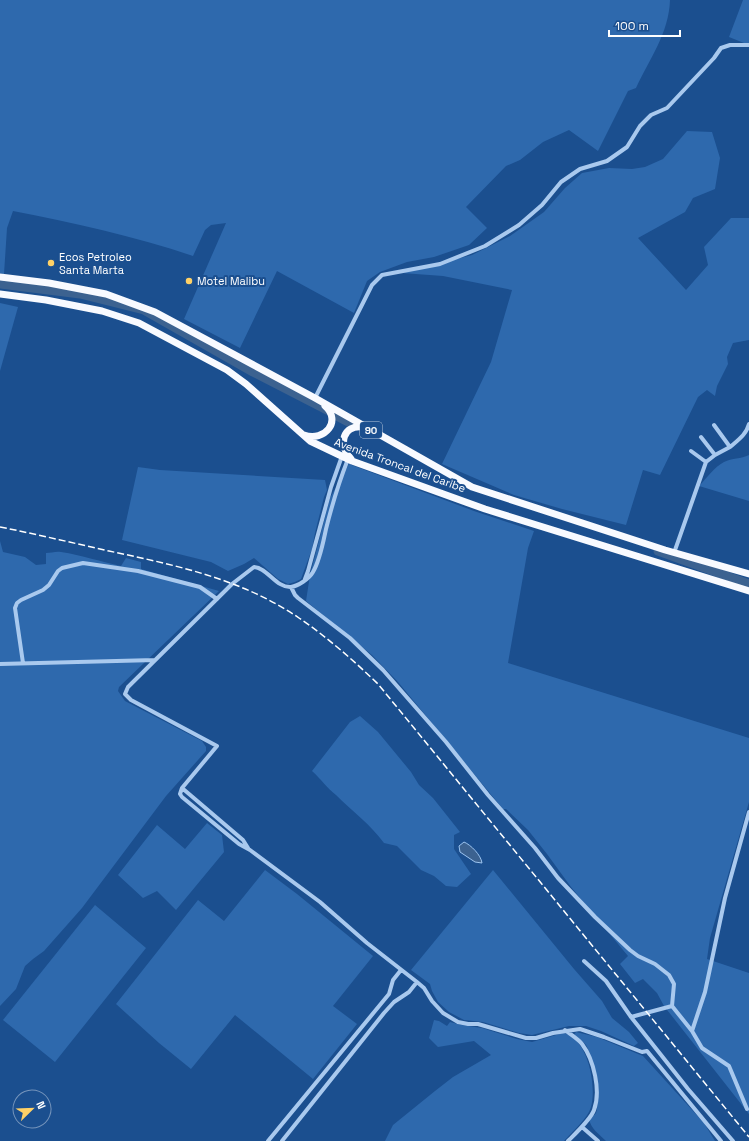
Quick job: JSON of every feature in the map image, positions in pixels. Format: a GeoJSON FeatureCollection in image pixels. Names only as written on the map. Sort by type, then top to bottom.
{"type":"FeatureCollection","features":[{"type":"Feature","properties":{"kind":"highway","name":"Avenida Troncal del Caribe"},"geometry":{"type":"LineString","coordinates":[[0,277],[49,283],[106,294],[155,312],[314,398],[472,487],[674,553],[749,574]]}},
{"type":"Feature","properties":{"kind":"highway","name":"Avenida Troncal del Caribe"},"geometry":{"type":"LineString","coordinates":[[0,294],[46,300],[102,311],[139,323],[227,370],[246,384],[310,441],[347,459],[485,509],[749,591]]}},
{"type":"Feature","properties":{"kind":"highway"},"geometry":{"type":"LineString","coordinates":[[300,433],[314,437],[321,435],[327,431],[331,424],[329,409],[314,398]]}},
{"type":"Feature","properties":{"kind":"highway"},"geometry":{"type":"LineString","coordinates":[[347,459],[343,445],[345,436],[351,429],[364,426]]}},
{"type":"Feature","properties":{"kind":"street"},"geometry":{"type":"LineString","coordinates":[[314,398],[372,285],[382,276],[440,264],[485,246],[519,225],[542,205],[561,182],[580,169],[607,161],[627,147],[643,122],[651,115],[667,108],[714,58],[721,48],[730,45],[749,45]]}},
{"type":"Feature","properties":{"kind":"street"},"geometry":{"type":"LineString","coordinates":[[674,553],[706,462],[730,447],[743,436],[747,431],[749,424]]}},
{"type":"Feature","properties":{"kind":"street"},"geometry":{"type":"LineString","coordinates":[[714,425],[730,447]]}},
{"type":"Feature","properties":{"kind":"street"},"geometry":{"type":"LineString","coordinates":[[701,437],[716,455]]}},
{"type":"Feature","properties":{"kind":"street"},"geometry":{"type":"LineString","coordinates":[[691,451],[706,462]]}},
{"type":"Feature","properties":{"kind":"street"},"geometry":{"type":"LineString","coordinates":[[305,579],[331,487],[347,459]]}},
{"type":"Feature","properties":{"kind":"street"},"geometry":{"type":"LineString","coordinates":[[347,459],[337,488],[320,554],[314,571],[309,577],[291,587],[284,586],[262,569],[254,567],[232,584],[128,687],[125,694],[131,700],[217,746],[182,788],[180,794],[182,797],[239,844],[250,850],[320,902],[400,970],[417,982],[424,988],[432,1001],[443,1013],[458,1022],[483,1026],[526,1038],[536,1038],[565,1030],[580,1029],[604,1036],[642,1052],[647,1051],[721,1141]]}},
{"type":"Feature","properties":{"kind":"street"},"geometry":{"type":"LineString","coordinates":[[23,664],[15,608],[17,603],[43,590],[49,585],[58,571],[62,568],[83,563],[138,571],[200,587],[217,599]]}},
{"type":"Feature","properties":{"kind":"street"},"geometry":{"type":"LineString","coordinates":[[291,587],[298,598],[350,638],[383,670],[446,742],[488,795],[535,848],[558,878],[595,917],[630,950],[638,956],[655,964],[669,975],[674,984],[672,1006],[692,1031],[706,1052],[729,1066],[747,1109]]}},
{"type":"Feature","properties":{"kind":"street"},"geometry":{"type":"LineString","coordinates":[[0,664],[155,660]]}},
{"type":"Feature","properties":{"kind":"street"},"geometry":{"type":"LineString","coordinates":[[182,788],[243,840],[250,850]]}},
{"type":"Feature","properties":{"kind":"street"},"geometry":{"type":"LineString","coordinates":[[692,1031],[705,992],[726,898],[749,812]]}},
{"type":"Feature","properties":{"kind":"street"},"geometry":{"type":"LineString","coordinates":[[584,961],[606,981],[631,1017],[688,1089],[733,1141]]}},
{"type":"Feature","properties":{"kind":"street"},"geometry":{"type":"LineString","coordinates":[[268,1141],[389,994],[394,980],[400,970]]}},
{"type":"Feature","properties":{"kind":"street"},"geometry":{"type":"LineString","coordinates":[[282,1141],[384,1013],[394,1002],[409,992],[417,982]]}},
{"type":"Feature","properties":{"kind":"street"},"geometry":{"type":"LineString","coordinates":[[631,1017],[672,1006]]}},
{"type":"Feature","properties":{"kind":"street"},"geometry":{"type":"LineString","coordinates":[[565,1030],[581,1043],[590,1057],[597,1086],[594,1111],[582,1127],[568,1141]]}},
{"type":"Feature","properties":{"kind":"street"},"geometry":{"type":"LineString","coordinates":[[582,1127],[598,1141]]}},
{"type":"Feature","properties":{"kind":"shaded area"},"geometry":{"type":"Polygon","coordinates":[[[0,0],[670,0],[666,24],[658,46],[636,88],[628,91],[598,151],[569,130],[543,142],[520,160],[506,166],[466,207],[487,228],[469,245],[434,257],[407,262],[380,272],[367,281],[354,313],[277,271],[240,348],[184,319],[226,223],[211,225],[205,230],[193,256],[104,230],[13,211],[7,228],[4,274],[0,273],[0,0]]]}},
{"type":"Feature","properties":{"kind":"shaded area"},"geometry":{"type":"Polygon","coordinates":[[[743,0],[749,0],[749,45],[729,37],[743,0]]]}},
{"type":"Feature","properties":{"kind":"shaded area"},"geometry":{"type":"Polygon","coordinates":[[[687,131],[712,132],[720,158],[715,189],[693,198],[685,212],[638,238],[686,290],[708,265],[704,247],[731,218],[749,218],[749,340],[733,343],[727,357],[728,364],[717,386],[715,396],[707,390],[698,397],[660,475],[643,470],[626,525],[514,495],[442,464],[491,362],[512,290],[443,276],[402,273],[472,255],[510,236],[544,212],[565,188],[582,173],[609,168],[632,169],[645,167],[663,159],[687,131]]]}},
{"type":"Feature","properties":{"kind":"shaded area"},"geometry":{"type":"Polygon","coordinates":[[[0,303],[18,307],[0,371],[0,303]]]}},
{"type":"Feature","properties":{"kind":"shaded area"},"geometry":{"type":"Polygon","coordinates":[[[749,455],[749,501],[699,486],[720,464],[749,455]]]}},
{"type":"Feature","properties":{"kind":"shaded area"},"geometry":{"type":"Polygon","coordinates":[[[349,464],[474,511],[534,531],[528,548],[508,663],[749,738],[749,802],[710,938],[707,959],[749,973],[749,1114],[664,1006],[657,993],[643,979],[635,983],[620,964],[628,956],[571,887],[528,830],[506,809],[503,809],[398,682],[372,655],[306,601],[310,575],[330,498],[349,464]]]}},
{"type":"Feature","properties":{"kind":"shaded area"},"geometry":{"type":"Polygon","coordinates":[[[138,467],[160,470],[325,480],[327,490],[312,549],[301,579],[288,584],[278,579],[254,558],[228,571],[211,562],[122,540],[138,467]]]}},
{"type":"Feature","properties":{"kind":"shaded area"},"geometry":{"type":"Polygon","coordinates":[[[0,541],[3,552],[25,557],[36,565],[46,564],[46,553],[55,552],[76,555],[121,566],[126,558],[141,562],[141,569],[219,591],[119,687],[118,691],[125,701],[202,741],[206,747],[206,751],[166,796],[82,908],[44,951],[25,966],[16,989],[0,1006],[0,541]]]}},
{"type":"Feature","properties":{"kind":"shaded area"},"geometry":{"type":"Polygon","coordinates":[[[360,716],[378,732],[411,772],[419,785],[433,798],[460,832],[454,835],[454,849],[471,874],[457,887],[446,886],[434,876],[421,870],[397,846],[384,843],[367,824],[312,771],[350,722],[360,716]]]}},
{"type":"Feature","properties":{"kind":"shaded area"},"geometry":{"type":"Polygon","coordinates":[[[207,823],[222,835],[224,852],[176,910],[157,891],[143,898],[118,875],[157,825],[185,849],[207,823]]]}},
{"type":"Feature","properties":{"kind":"shaded area"},"geometry":{"type":"Polygon","coordinates":[[[464,842],[470,845],[480,857],[482,863],[475,862],[460,852],[459,846],[464,842]]]}},
{"type":"Feature","properties":{"kind":"shaded area"},"geometry":{"type":"Polygon","coordinates":[[[265,870],[373,956],[333,1006],[357,1024],[313,1079],[235,1015],[191,1069],[159,1043],[116,1004],[198,900],[224,921],[265,870]]]}},
{"type":"Feature","properties":{"kind":"shaded area"},"geometry":{"type":"Polygon","coordinates":[[[493,870],[602,1001],[612,1018],[629,1032],[638,1043],[634,1046],[586,1026],[569,1026],[532,1035],[519,1033],[483,1022],[464,1020],[449,1012],[438,1002],[430,984],[411,970],[493,870]]]}},
{"type":"Feature","properties":{"kind":"shaded area"},"geometry":{"type":"Polygon","coordinates":[[[95,905],[146,948],[55,1062],[3,1020],[95,905]]]}},
{"type":"Feature","properties":{"kind":"shaded area"},"geometry":{"type":"Polygon","coordinates":[[[434,1020],[447,1026],[450,1022],[482,1028],[532,1042],[563,1033],[572,1037],[579,1043],[589,1064],[593,1098],[587,1116],[564,1141],[385,1141],[393,1125],[453,1077],[491,1055],[474,1041],[438,1047],[429,1038],[434,1020]]]}},
{"type":"Feature","properties":{"kind":"shaded area"},"geometry":{"type":"Polygon","coordinates":[[[576,1032],[597,1037],[643,1056],[704,1123],[715,1141],[606,1141],[593,1129],[590,1123],[589,1119],[596,1113],[597,1107],[598,1099],[596,1079],[589,1051],[586,1045],[574,1035],[576,1032]]]}},
{"type":"Feature","properties":{"kind":"waterway"},"geometry":{"type":"LineString","coordinates":[[0,284],[80,294],[144,310],[253,372],[327,410]]}},
{"type":"Feature","properties":{"kind":"waterway"},"geometry":{"type":"LineString","coordinates":[[333,414],[354,425]]}},
{"type":"Feature","properties":{"kind":"waterway"},"geometry":{"type":"LineString","coordinates":[[658,551],[749,584]]}},
{"type":"Feature","properties":{"kind":"railway"},"geometry":{"type":"LineString","coordinates":[[0,527],[159,562],[231,583],[277,604],[330,641],[378,684],[749,1137]]}},
{"type":"Feature","properties":{"kind":"place","name":"Ecos Petroleo Santa Marta"},"geometry":{"type":"Point","coordinates":[51,263]}},
{"type":"Feature","properties":{"kind":"place","name":"Motel Malibu"},"geometry":{"type":"Point","coordinates":[189,281]}}]}
